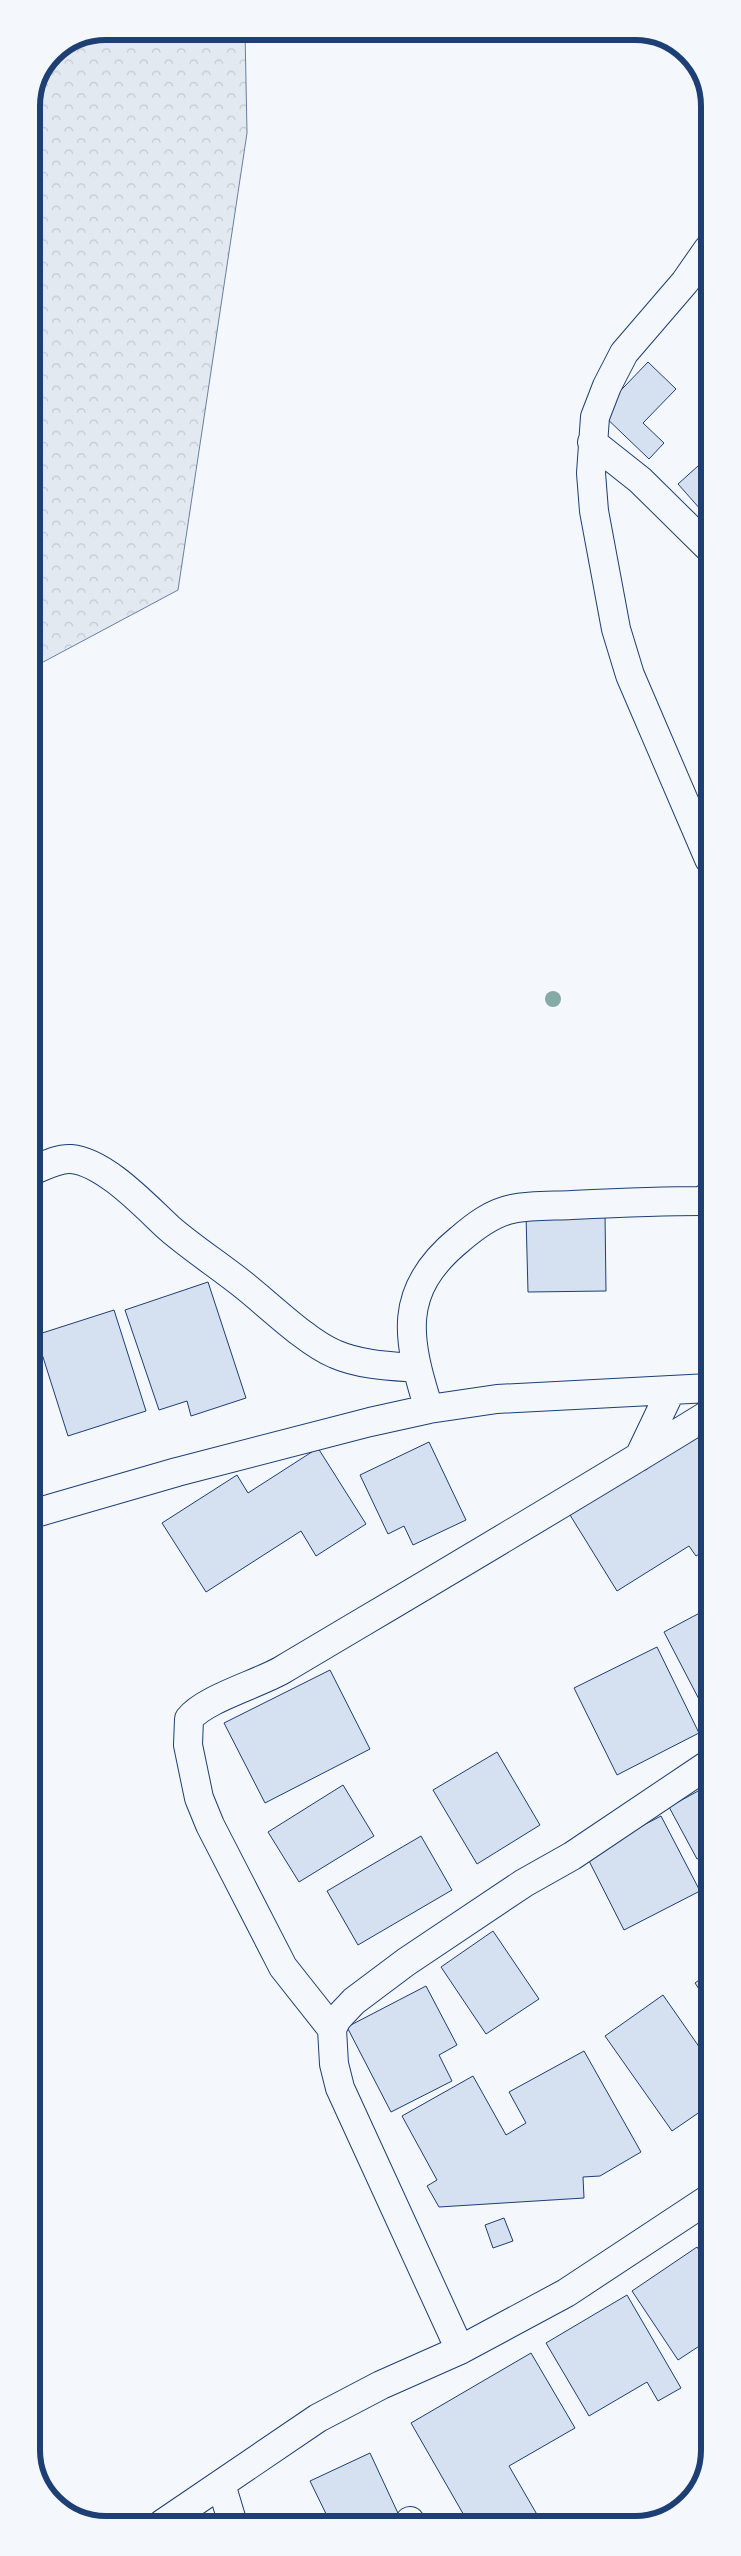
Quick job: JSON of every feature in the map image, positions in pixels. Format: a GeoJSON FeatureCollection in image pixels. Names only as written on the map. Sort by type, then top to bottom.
{"type":"FeatureCollection","features":[{"type":"Feature","properties":{"kind":"street"},"geometry":{"type":"LineString","coordinates":[[701,259],[685,282],[624,353],[607,386],[595,416],[591,473],[594,510],[616,629],[640,701],[701,841]]}},
{"type":"Feature","properties":{"kind":"street"},"geometry":{"type":"LineString","coordinates":[[592,442],[640,480],[701,541]]}},
{"type":"Feature","properties":{"kind":"street"},"geometry":{"type":"LineString","coordinates":[[40,1168],[49,1163],[70,1159],[89,1164],[109,1176],[203,1256],[240,1282],[298,1329],[334,1354],[384,1365],[417,1368]]}},
{"type":"Feature","properties":{"kind":"street"},"geometry":{"type":"LineString","coordinates":[[429,1409],[417,1368],[411,1327],[415,1296],[435,1262],[447,1249],[482,1221],[497,1214],[525,1207],[701,1200]]}},
{"type":"Feature","properties":{"kind":"street"},"geometry":{"type":"LineString","coordinates":[[40,1511],[177,1472],[370,1422],[429,1409],[497,1398],[701,1388]]}},
{"type":"Feature","properties":{"kind":"street"},"geometry":{"type":"LineString","coordinates":[[639,1457],[671,1390]]}},
{"type":"Feature","properties":{"kind":"street"},"geometry":{"type":"LineString","coordinates":[[332,2029],[283,1967],[210,1825],[199,1798],[188,1745],[189,1718],[203,1706],[281,1670],[701,1419]]}},
{"type":"Feature","properties":{"kind":"street"},"geometry":{"type":"LineString","coordinates":[[460,2350],[340,2088],[334,2064],[332,2029],[337,2019],[354,2001],[406,1962],[524,1883],[572,1856],[701,1769]]}},
{"type":"Feature","properties":{"kind":"street"},"geometry":{"type":"LineString","coordinates":[[174,2516],[318,2418],[381,2385],[460,2350],[566,2293],[701,2204]]}},
{"type":"Feature","properties":{"kind":"street"},"geometry":{"type":"LineString","coordinates":[[221,2484],[231,2516]]}},
{"type":"Feature","properties":{"kind":"green space"},"geometry":{"type":"Polygon","coordinates":[[[245,40],[247,133],[178,590],[40,664],[41,93],[51,69],[59,59],[69,51],[93,41],[245,40]]]}},
{"type":"Feature","properties":{"kind":"building"},"geometry":{"type":"Polygon","coordinates":[[[648,362],[676,389],[643,423],[664,443],[649,459],[600,412],[648,362]]]}},
{"type":"Feature","properties":{"kind":"building"},"geometry":{"type":"Polygon","coordinates":[[[701,463],[701,510],[678,484],[701,463]]]}},
{"type":"Feature","properties":{"kind":"building"},"geometry":{"type":"Polygon","coordinates":[[[605,1213],[606,1291],[528,1292],[526,1215],[605,1213]]]}},
{"type":"Feature","properties":{"kind":"building"},"geometry":{"type":"Polygon","coordinates":[[[208,1282],[246,1398],[191,1416],[187,1401],[159,1410],[125,1310],[208,1282]]]}},
{"type":"Feature","properties":{"kind":"building"},"geometry":{"type":"Polygon","coordinates":[[[114,1310],[146,1411],[68,1436],[40,1348],[40,1334],[114,1310]]]}},
{"type":"Feature","properties":{"kind":"building"},"geometry":{"type":"Polygon","coordinates":[[[701,1434],[701,1553],[696,1556],[689,1546],[617,1591],[570,1515],[701,1434]]]}},
{"type":"Feature","properties":{"kind":"building"},"geometry":{"type":"Polygon","coordinates":[[[429,1442],[466,1520],[413,1545],[404,1526],[388,1534],[360,1475],[429,1442]]]}},
{"type":"Feature","properties":{"kind":"building"},"geometry":{"type":"Polygon","coordinates":[[[318,1448],[366,1524],[316,1556],[301,1531],[206,1592],[162,1523],[237,1475],[248,1493],[318,1448]]]}},
{"type":"Feature","properties":{"kind":"building"},"geometry":{"type":"Polygon","coordinates":[[[701,1612],[701,1703],[664,1632],[701,1612]]]}},
{"type":"Feature","properties":{"kind":"building"},"geometry":{"type":"Polygon","coordinates":[[[657,1647],[699,1733],[617,1775],[574,1688],[657,1647]]]}},
{"type":"Feature","properties":{"kind":"building"},"geometry":{"type":"Polygon","coordinates":[[[330,1670],[370,1749],[265,1803],[224,1723],[330,1670]]]}},
{"type":"Feature","properties":{"kind":"building"},"geometry":{"type":"Polygon","coordinates":[[[497,1752],[540,1825],[477,1864],[433,1790],[497,1752]]]}},
{"type":"Feature","properties":{"kind":"building"},"geometry":{"type":"Polygon","coordinates":[[[343,1785],[374,1836],[299,1882],[268,1832],[343,1785]]]}},
{"type":"Feature","properties":{"kind":"building"},"geometry":{"type":"Polygon","coordinates":[[[701,1789],[701,1857],[697,1859],[669,1807],[701,1789]]]}},
{"type":"Feature","properties":{"kind":"building"},"geometry":{"type":"Polygon","coordinates":[[[661,1816],[700,1891],[624,1930],[586,1855],[661,1816]]]}},
{"type":"Feature","properties":{"kind":"building"},"geometry":{"type":"Polygon","coordinates":[[[421,1836],[452,1890],[358,1945],[327,1891],[421,1836]]]}},
{"type":"Feature","properties":{"kind":"building"},"geometry":{"type":"Polygon","coordinates":[[[493,1931],[539,1999],[486,2034],[441,1967],[493,1931]]]}},
{"type":"Feature","properties":{"kind":"building"},"geometry":{"type":"Polygon","coordinates":[[[701,1979],[701,1992],[695,1983],[701,1979]]]}},
{"type":"Feature","properties":{"kind":"building"},"geometry":{"type":"Polygon","coordinates":[[[426,1986],[457,2045],[439,2055],[452,2081],[391,2112],[347,2027],[426,1986]]]}},
{"type":"Feature","properties":{"kind":"building"},"geometry":{"type":"Polygon","coordinates":[[[663,1995],[701,2050],[701,2111],[672,2131],[605,2036],[663,1995]]]}},
{"type":"Feature","properties":{"kind":"building"},"geometry":{"type":"Polygon","coordinates":[[[584,2051],[641,2152],[600,2176],[583,2177],[584,2198],[439,2207],[427,2186],[437,2180],[402,2116],[473,2076],[506,2135],[526,2123],[509,2092],[584,2051]]]}},
{"type":"Feature","properties":{"kind":"building"},"geometry":{"type":"Polygon","coordinates":[[[504,2218],[513,2241],[493,2248],[485,2225],[504,2218]]]}},
{"type":"Feature","properties":{"kind":"building"},"geometry":{"type":"Polygon","coordinates":[[[697,2247],[701,2253],[701,2345],[678,2360],[632,2291],[697,2247]]]}},
{"type":"Feature","properties":{"kind":"building"},"geometry":{"type":"Polygon","coordinates":[[[627,2295],[681,2388],[658,2401],[647,2382],[589,2416],[546,2343],[627,2295]]]}},
{"type":"Feature","properties":{"kind":"building"},"geometry":{"type":"Polygon","coordinates":[[[531,2353],[575,2428],[509,2466],[538,2516],[464,2516],[411,2423],[531,2353]]]}},
{"type":"Feature","properties":{"kind":"building"},"geometry":{"type":"Polygon","coordinates":[[[370,2453],[399,2516],[327,2516],[310,2481],[370,2453]]]}}]}
